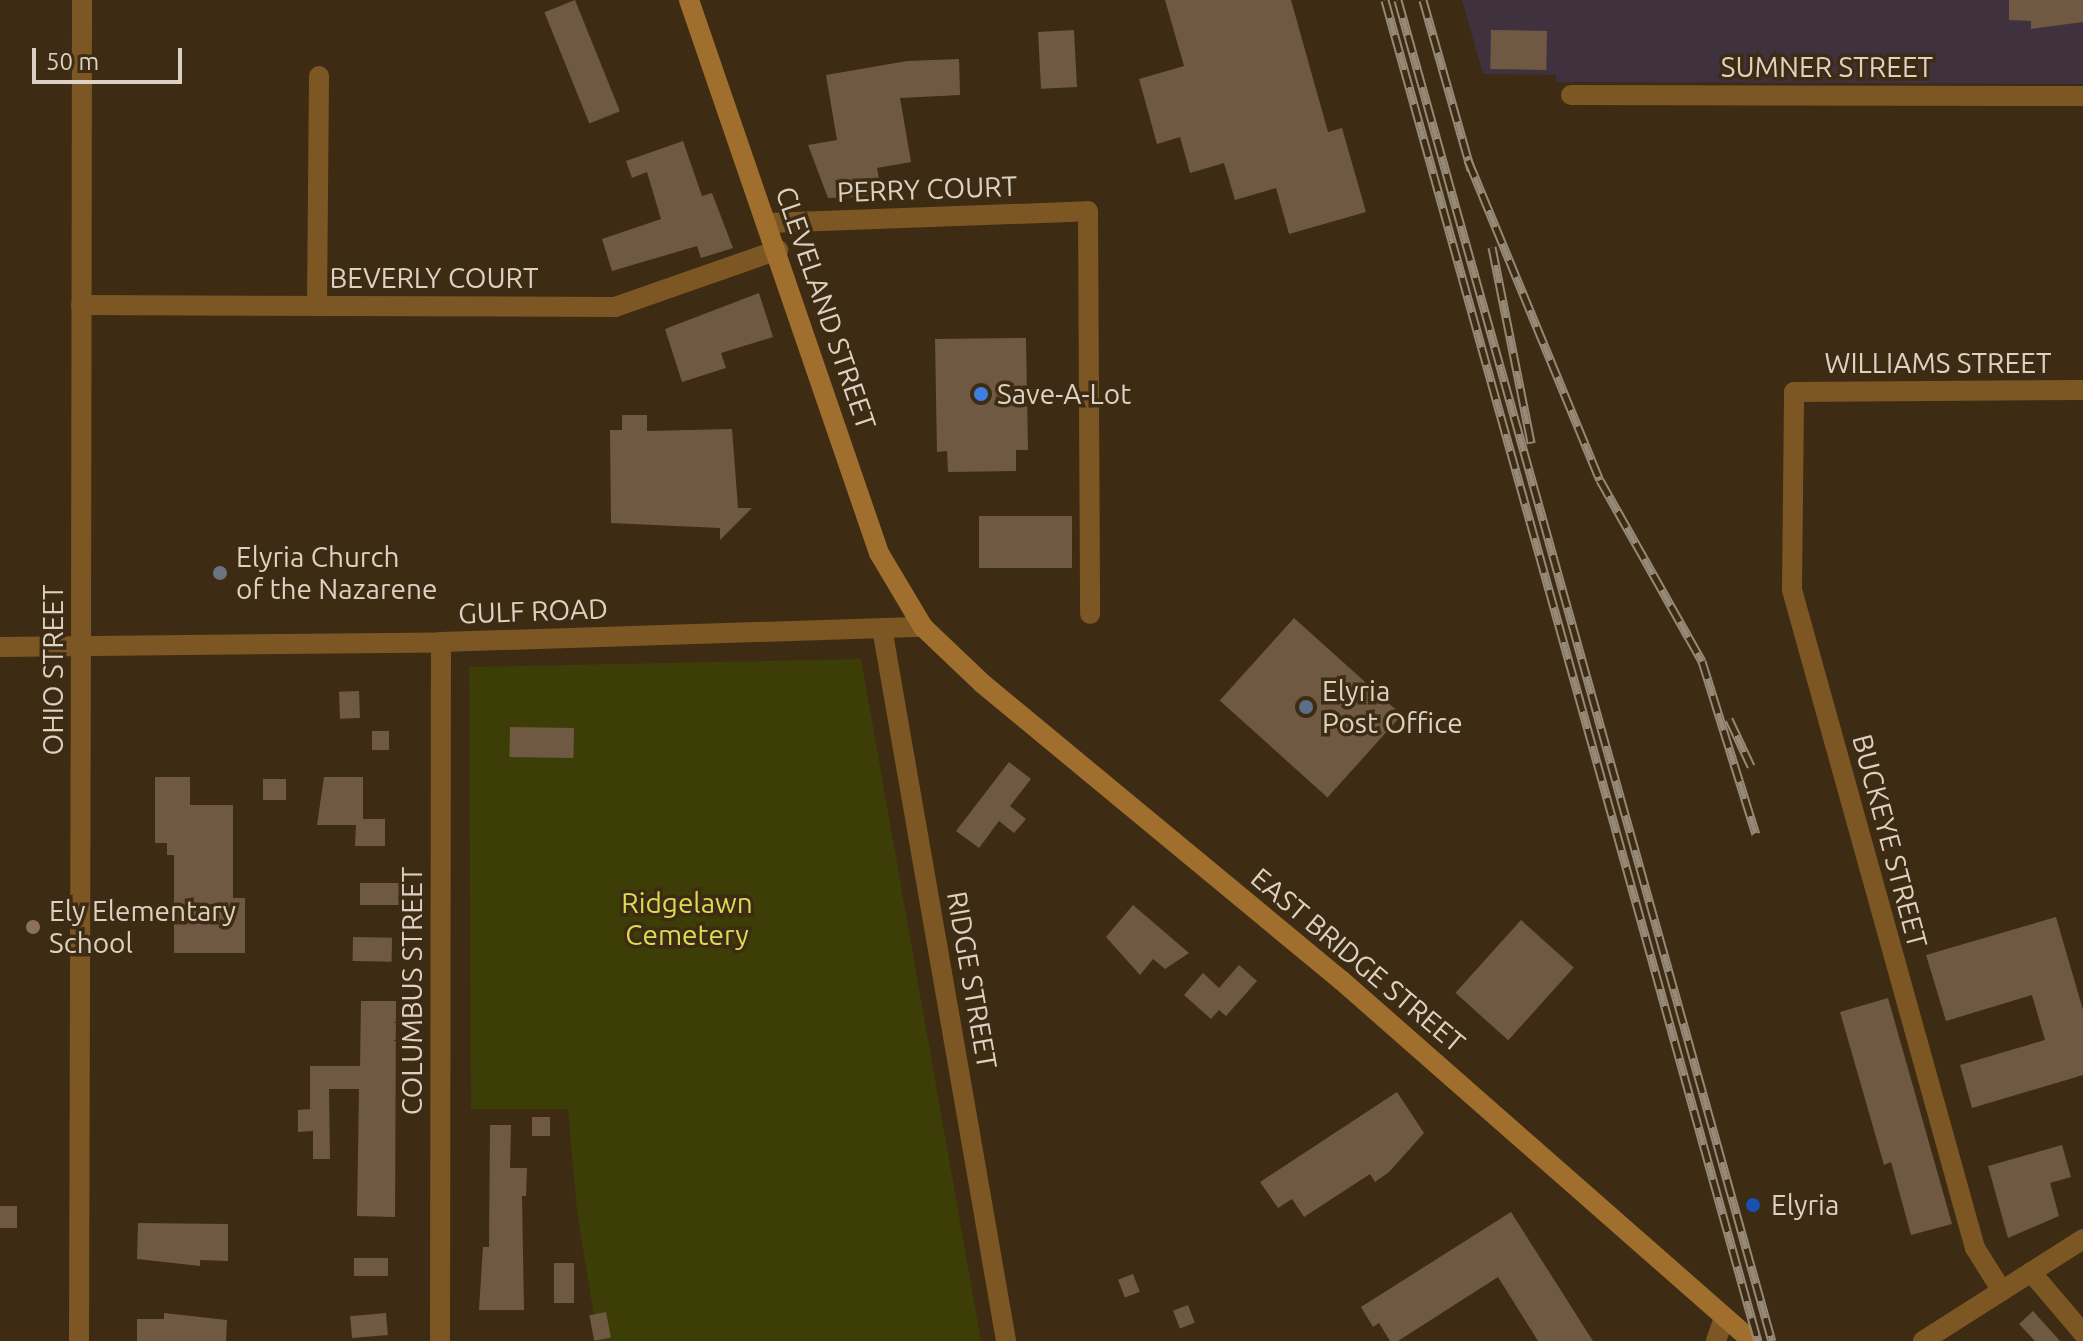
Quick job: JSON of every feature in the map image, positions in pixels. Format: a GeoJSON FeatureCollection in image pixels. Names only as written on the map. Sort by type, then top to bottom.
{"type":"FeatureCollection","features":[{"type":"Feature","properties":{"kind":"main road","name":"CLEVELAND STREET"},"geometry":{"type":"LineString","coordinates":[[689,0],[778,250],[879,553],[923,627]]}},
{"type":"Feature","properties":{"kind":"main road","name":"EAST BRIDGE STREET"},"geometry":{"type":"LineString","coordinates":[[923,627],[983,684],[1341,980],[1752,1341]]}},
{"type":"Feature","properties":{"kind":"street","name":"OHIO STREET"},"geometry":{"type":"LineString","coordinates":[[79,1341],[82,0]]}},
{"type":"Feature","properties":{"kind":"street"},"geometry":{"type":"LineString","coordinates":[[317,306],[319,76]]}},
{"type":"Feature","properties":{"kind":"street","name":"SUMNER STREET"},"geometry":{"type":"LineString","coordinates":[[1571,95],[2083,96]]}},
{"type":"Feature","properties":{"kind":"street","name":"PERRY COURT"},"geometry":{"type":"LineString","coordinates":[[768,223],[1088,211],[1090,614]]}},
{"type":"Feature","properties":{"kind":"street","name":"BEVERLY COURT"},"geometry":{"type":"LineString","coordinates":[[81,305],[615,307],[778,250]]}},
{"type":"Feature","properties":{"kind":"street","name":"WILLIAMS STREET"},"geometry":{"type":"LineString","coordinates":[[1794,392],[2083,390]]}},
{"type":"Feature","properties":{"kind":"street","name":"BUCKEYE STREET"},"geometry":{"type":"LineString","coordinates":[[1794,392],[1792,590],[1975,1248],[2002,1291]]}},
{"type":"Feature","properties":{"kind":"street","name":"GULF ROAD"},"geometry":{"type":"LineString","coordinates":[[0,647],[441,642],[923,627]]}},
{"type":"Feature","properties":{"kind":"street","name":"RIDGE STREET"},"geometry":{"type":"LineString","coordinates":[[882,628],[1006,1341]]}},
{"type":"Feature","properties":{"kind":"street","name":"COLUMBUS STREET"},"geometry":{"type":"LineString","coordinates":[[440,1341],[441,642]]}},
{"type":"Feature","properties":{"kind":"street"},"geometry":{"type":"LineString","coordinates":[[1923,1341],[2083,1239]]}},
{"type":"Feature","properties":{"kind":"street"},"geometry":{"type":"LineString","coordinates":[[2031,1272],[2083,1333]]}},
{"type":"Feature","properties":{"kind":"street"},"geometry":{"type":"LineString","coordinates":[[1716,1341],[1724,1318]]}},
{"type":"Feature","properties":{"kind":"shaded area"},"geometry":{"type":"Polygon","coordinates":[[[1462,0],[2083,0],[2083,84],[1556,82],[1556,75],[1483,74],[1462,0]]]}},
{"type":"Feature","properties":{"kind":"green space","name":"Ridgelawn Cemetery"},"geometry":{"type":"Polygon","coordinates":[[[861,659],[981,1341],[598,1341],[577,1211],[568,1109],[471,1109],[469,667],[861,659]]]}},
{"type":"Feature","properties":{"kind":"building"},"geometry":{"type":"Polygon","coordinates":[[[575,0],[620,111],[589,124],[544,12],[575,0]]]}},
{"type":"Feature","properties":{"kind":"building"},"geometry":{"type":"Polygon","coordinates":[[[1165,0],[1291,0],[1328,132],[1342,128],[1366,212],[1289,234],[1276,188],[1235,200],[1224,163],[1190,173],[1180,137],[1157,144],[1139,79],[1184,66],[1165,0]]]}},
{"type":"Feature","properties":{"kind":"building"},"geometry":{"type":"Polygon","coordinates":[[[2009,0],[2083,0],[2083,22],[2031,29],[2031,21],[2009,20],[2009,0]]]}},
{"type":"Feature","properties":{"kind":"building"},"geometry":{"type":"Polygon","coordinates":[[[1074,30],[1077,87],[1041,89],[1038,32],[1074,30]]]}},
{"type":"Feature","properties":{"kind":"building"},"geometry":{"type":"Polygon","coordinates":[[[1491,30],[1547,31],[1546,70],[1490,69],[1491,30]]]}},
{"type":"Feature","properties":{"kind":"building"},"geometry":{"type":"Polygon","coordinates":[[[959,59],[960,95],[900,98],[911,162],[877,168],[882,196],[828,198],[808,145],[837,140],[826,75],[907,61],[959,59]]]}},
{"type":"Feature","properties":{"kind":"building"},"geometry":{"type":"Polygon","coordinates":[[[683,141],[702,196],[712,193],[733,248],[701,258],[697,246],[612,271],[602,239],[661,219],[647,172],[632,178],[626,161],[683,141]]]}},
{"type":"Feature","properties":{"kind":"building"},"geometry":{"type":"Polygon","coordinates":[[[759,293],[773,337],[721,353],[726,368],[682,382],[665,329],[759,293]]]}},
{"type":"Feature","properties":{"kind":"building","name":"Save-A-Lot"},"geometry":{"type":"Polygon","coordinates":[[[1026,338],[1028,450],[1016,450],[1016,471],[948,472],[947,451],[937,452],[935,339],[1026,338]]]}},
{"type":"Feature","properties":{"kind":"building"},"geometry":{"type":"Polygon","coordinates":[[[622,415],[647,415],[647,431],[732,429],[738,508],[752,508],[720,540],[720,528],[611,523],[610,430],[622,430],[622,415]]]}},
{"type":"Feature","properties":{"kind":"building"},"geometry":{"type":"Polygon","coordinates":[[[979,516],[1072,516],[1072,568],[979,568],[979,516]]]}},
{"type":"Feature","properties":{"kind":"building"},"geometry":{"type":"Polygon","coordinates":[[[1294,618],[1402,715],[1327,798],[1220,700],[1294,618]]]}},
{"type":"Feature","properties":{"kind":"building"},"geometry":{"type":"Polygon","coordinates":[[[359,691],[360,718],[340,719],[339,692],[359,691]]]}},
{"type":"Feature","properties":{"kind":"building"},"geometry":{"type":"Polygon","coordinates":[[[510,727],[574,728],[573,758],[509,757],[510,727]]]}},
{"type":"Feature","properties":{"kind":"building"},"geometry":{"type":"Polygon","coordinates":[[[372,731],[389,731],[389,750],[372,750],[372,731]]]}},
{"type":"Feature","properties":{"kind":"building"},"geometry":{"type":"Polygon","coordinates":[[[1009,762],[1031,779],[1010,806],[1026,819],[1014,833],[999,821],[979,848],[956,831],[1009,762]]]}},
{"type":"Feature","properties":{"kind":"building"},"geometry":{"type":"Polygon","coordinates":[[[155,777],[190,777],[190,805],[233,805],[233,898],[245,898],[245,953],[174,953],[174,855],[167,855],[167,843],[155,843],[155,777]]]}},
{"type":"Feature","properties":{"kind":"building"},"geometry":{"type":"Polygon","coordinates":[[[324,777],[363,777],[363,819],[385,819],[385,846],[355,846],[356,825],[317,825],[324,777]]]}},
{"type":"Feature","properties":{"kind":"building"},"geometry":{"type":"Polygon","coordinates":[[[263,779],[286,779],[286,800],[263,800],[263,779]]]}},
{"type":"Feature","properties":{"kind":"building"},"geometry":{"type":"Polygon","coordinates":[[[360,883],[399,883],[399,905],[360,905],[360,883]]]}},
{"type":"Feature","properties":{"kind":"building"},"geometry":{"type":"Polygon","coordinates":[[[1133,905],[1189,953],[1165,969],[1153,959],[1140,975],[1106,937],[1133,905]]]}},
{"type":"Feature","properties":{"kind":"building"},"geometry":{"type":"Polygon","coordinates":[[[2056,917],[2083,1010],[2083,1075],[1972,1108],[1960,1065],[2045,1040],[2032,995],[1946,1021],[1926,955],[2056,917]]]}},
{"type":"Feature","properties":{"kind":"building"},"geometry":{"type":"Polygon","coordinates":[[[1521,920],[1574,968],[1508,1040],[1455,993],[1521,920]]]}},
{"type":"Feature","properties":{"kind":"building"},"geometry":{"type":"Polygon","coordinates":[[[353,937],[392,938],[392,962],[353,961],[353,937]]]}},
{"type":"Feature","properties":{"kind":"building"},"geometry":{"type":"Polygon","coordinates":[[[1239,965],[1257,981],[1226,1016],[1219,1010],[1211,1019],[1184,995],[1203,973],[1219,988],[1239,965]]]}},
{"type":"Feature","properties":{"kind":"building"},"geometry":{"type":"Polygon","coordinates":[[[1888,998],[1952,1224],[1911,1235],[1891,1162],[1884,1165],[1840,1012],[1888,998]]]}},
{"type":"Feature","properties":{"kind":"building"},"geometry":{"type":"Polygon","coordinates":[[[361,1001],[396,1001],[395,1217],[357,1216],[359,1089],[329,1089],[330,1159],[313,1159],[313,1131],[298,1132],[298,1110],[310,1109],[310,1066],[360,1066],[361,1001]]]}},
{"type":"Feature","properties":{"kind":"building"},"geometry":{"type":"Polygon","coordinates":[[[1397,1092],[1424,1133],[1389,1172],[1375,1182],[1370,1174],[1304,1217],[1292,1199],[1278,1208],[1260,1182],[1397,1092]]]}},
{"type":"Feature","properties":{"kind":"building"},"geometry":{"type":"Polygon","coordinates":[[[532,1117],[550,1117],[550,1136],[532,1136],[532,1117]]]}},
{"type":"Feature","properties":{"kind":"building"},"geometry":{"type":"Polygon","coordinates":[[[490,1125],[511,1125],[510,1168],[527,1168],[526,1196],[522,1196],[524,1310],[479,1310],[483,1247],[489,1247],[490,1125]]]}},
{"type":"Feature","properties":{"kind":"building"},"geometry":{"type":"Polygon","coordinates":[[[2062,1145],[2071,1177],[2050,1183],[2059,1216],[2008,1238],[1988,1166],[2062,1145]]]}},
{"type":"Feature","properties":{"kind":"building"},"geometry":{"type":"Polygon","coordinates":[[[0,1206],[17,1206],[17,1228],[0,1228],[0,1206]]]}},
{"type":"Feature","properties":{"kind":"building"},"geometry":{"type":"Polygon","coordinates":[[[1511,1212],[1593,1341],[1538,1341],[1498,1277],[1398,1341],[1390,1341],[1379,1323],[1373,1327],[1361,1307],[1511,1212]]]}},
{"type":"Feature","properties":{"kind":"building"},"geometry":{"type":"Polygon","coordinates":[[[138,1223],[228,1224],[228,1261],[200,1260],[200,1266],[137,1259],[138,1223]]]}},
{"type":"Feature","properties":{"kind":"building"},"geometry":{"type":"Polygon","coordinates":[[[354,1258],[388,1258],[388,1276],[354,1276],[354,1258]]]}},
{"type":"Feature","properties":{"kind":"building"},"geometry":{"type":"Polygon","coordinates":[[[554,1263],[574,1263],[574,1303],[554,1303],[554,1263]]]}},
{"type":"Feature","properties":{"kind":"building"},"geometry":{"type":"Polygon","coordinates":[[[1133,1274],[1140,1292],[1125,1297],[1118,1280],[1133,1274]]]}},
{"type":"Feature","properties":{"kind":"building"},"geometry":{"type":"Polygon","coordinates":[[[1188,1305],[1195,1323],[1180,1328],[1173,1311],[1188,1305]]]}},
{"type":"Feature","properties":{"kind":"building"},"geometry":{"type":"Polygon","coordinates":[[[2033,1311],[2060,1341],[2035,1341],[2019,1324],[2033,1311]]]}},
{"type":"Feature","properties":{"kind":"building"},"geometry":{"type":"Polygon","coordinates":[[[606,1312],[611,1338],[594,1341],[589,1315],[606,1312]]]}},
{"type":"Feature","properties":{"kind":"building"},"geometry":{"type":"Polygon","coordinates":[[[164,1313],[227,1320],[226,1341],[137,1341],[137,1319],[164,1319],[164,1313]]]}},
{"type":"Feature","properties":{"kind":"building"},"geometry":{"type":"Polygon","coordinates":[[[386,1313],[388,1335],[352,1338],[350,1316],[386,1313]]]}},
{"type":"Feature","properties":{"kind":"railway"},"geometry":{"type":"LineString","coordinates":[[1385,0],[1758,1341]]}},
{"type":"Feature","properties":{"kind":"railway"},"geometry":{"type":"LineString","coordinates":[[1398,0],[1772,1341]]}},
{"type":"Feature","properties":{"kind":"railway"},"geometry":{"type":"LineString","coordinates":[[1423,0],[1471,170]]}},
{"type":"Feature","properties":{"kind":"railway"},"geometry":{"type":"LineString","coordinates":[[1468,160],[1600,480],[1702,661],[1756,834]]}},
{"type":"Feature","properties":{"kind":"railway"},"geometry":{"type":"LineString","coordinates":[[1492,247],[1531,443]]}},
{"type":"Feature","properties":{"kind":"railway"},"geometry":{"type":"LineString","coordinates":[[1729,719],[1751,766]]}},
{"type":"Feature","properties":{"kind":"place","name":"Save-A-Lot"},"geometry":{"type":"Point","coordinates":[981,394]}},
{"type":"Feature","properties":{"kind":"place","name":"Elyria Church of the Nazarene"},"geometry":{"type":"Point","coordinates":[220,573]}},
{"type":"Feature","properties":{"kind":"place","name":"Elyria Post Office"},"geometry":{"type":"Point","coordinates":[1306,707]}},
{"type":"Feature","properties":{"kind":"place","name":"Ely Elementary School"},"geometry":{"type":"Point","coordinates":[33,927]}},
{"type":"Feature","properties":{"kind":"place","name":"Elyria"},"geometry":{"type":"Point","coordinates":[1753,1205]}}]}
